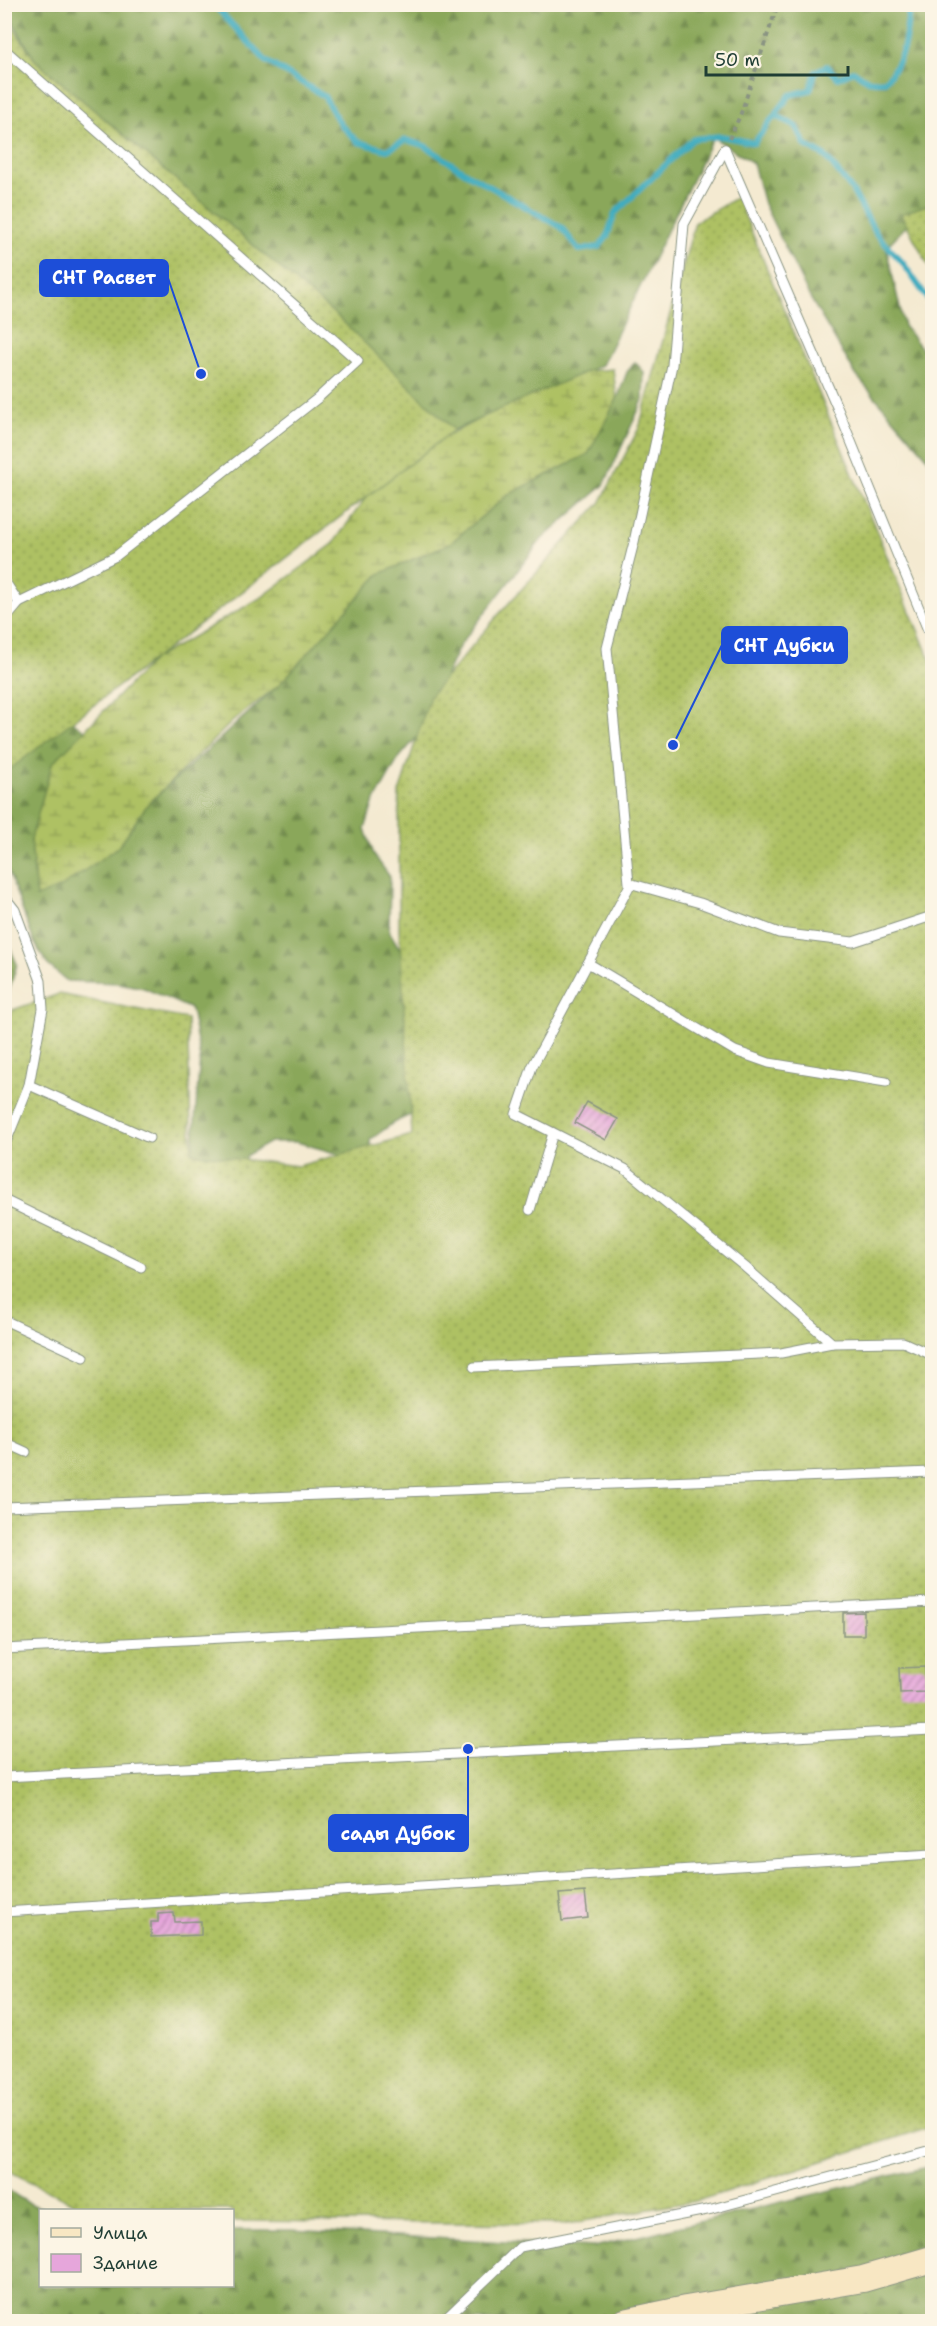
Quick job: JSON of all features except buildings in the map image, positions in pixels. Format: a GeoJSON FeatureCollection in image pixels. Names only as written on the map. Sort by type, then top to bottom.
{"type":"FeatureCollection","features":[{"type":"Feature","properties":{"kind":"street"},"geometry":{"type":"LineString","coordinates":[[625,2322],[686,2308],[863,2279],[933,2259]]}},
{"type":"Feature","properties":{"kind":"lane"},"geometry":{"type":"LineString","coordinates":[[4,50],[358,361],[318,398],[116,556],[19,603],[4,621]]}},
{"type":"Feature","properties":{"kind":"lane"},"geometry":{"type":"LineString","coordinates":[[725,149],[837,407],[933,640]]}},
{"type":"Feature","properties":{"kind":"lane"},"geometry":{"type":"LineString","coordinates":[[725,149],[684,224],[672,365],[634,542],[607,648],[629,883],[700,903],[779,933],[854,942],[933,916]]}},
{"type":"Feature","properties":{"kind":"lane"},"geometry":{"type":"LineString","coordinates":[[4,580],[19,603]]}},
{"type":"Feature","properties":{"kind":"lane"},"geometry":{"type":"LineString","coordinates":[[631,882],[532,1067],[516,1114],[625,1169],[832,1343]]}},
{"type":"Feature","properties":{"kind":"lane"},"geometry":{"type":"LineString","coordinates":[[4,896],[15,910],[41,981],[43,1009],[29,1085],[4,1148]]}},
{"type":"Feature","properties":{"kind":"lane"},"geometry":{"type":"LineString","coordinates":[[588,963],[735,1051],[769,1063],[886,1082]]}},
{"type":"Feature","properties":{"kind":"lane"},"geometry":{"type":"LineString","coordinates":[[29,1085],[149,1138]]}},
{"type":"Feature","properties":{"kind":"lane"},"geometry":{"type":"LineString","coordinates":[[530,1210],[553,1132]]}},
{"type":"Feature","properties":{"kind":"lane"},"geometry":{"type":"LineString","coordinates":[[4,1200],[141,1267]]}},
{"type":"Feature","properties":{"kind":"lane"},"geometry":{"type":"LineString","coordinates":[[4,1320],[84,1357]]}},
{"type":"Feature","properties":{"kind":"lane"},"geometry":{"type":"LineString","coordinates":[[474,1367],[782,1353],[832,1343],[903,1342],[933,1355]]}},
{"type":"Feature","properties":{"kind":"lane"},"geometry":{"type":"LineString","coordinates":[[4,1442],[26,1452]]}},
{"type":"Feature","properties":{"kind":"lane"},"geometry":{"type":"LineString","coordinates":[[4,1507],[933,1472]]}},
{"type":"Feature","properties":{"kind":"lane"},"geometry":{"type":"LineString","coordinates":[[4,1649],[933,1602]]}},
{"type":"Feature","properties":{"kind":"lane"},"geometry":{"type":"LineString","coordinates":[[4,1777],[933,1730]]}},
{"type":"Feature","properties":{"kind":"lane"},"geometry":{"type":"LineString","coordinates":[[4,1912],[933,1854]]}},
{"type":"Feature","properties":{"kind":"lane"},"geometry":{"type":"LineString","coordinates":[[442,2322],[520,2247],[712,2209],[933,2150]]}},
{"type":"Feature","properties":{"kind":"path"},"geometry":{"type":"LineString","coordinates":[[725,149],[740,116],[778,4]]}},
{"type":"Feature","properties":{"kind":"green space"},"geometry":{"type":"Polygon","coordinates":[[[892,4],[932,14],[932,206],[919,213],[886,247],[904,326],[932,361],[932,469],[927,457],[856,375],[809,296],[764,204],[753,163],[713,137],[602,365],[454,430],[339,318],[35,60],[4,5],[892,4]]]}},
{"type":"Feature","properties":{"kind":"green space"},"geometry":{"type":"Polygon","coordinates":[[[4,13],[35,60],[339,318],[454,430],[5,773],[4,13]]]}},
{"type":"Feature","properties":{"kind":"green space"},"geometry":{"type":"Polygon","coordinates":[[[737,197],[932,664],[932,2126],[700,2200],[567,2224],[234,2221],[234,2209],[85,2209],[5,2169],[5,1025],[12,1010],[59,994],[187,1019],[192,1153],[298,1166],[412,1135],[399,928],[399,793],[430,696],[499,614],[600,503],[639,428],[695,222],[737,197]]]}},
{"type":"Feature","properties":{"kind":"green space"},"geometry":{"type":"Polygon","coordinates":[[[932,203],[932,273],[901,214],[932,203]]]}},
{"type":"Feature","properties":{"kind":"green space"},"geometry":{"type":"Polygon","coordinates":[[[635,362],[644,372],[643,400],[604,485],[542,539],[460,645],[417,737],[399,758],[373,804],[365,829],[374,855],[390,877],[389,931],[415,974],[417,1112],[393,1123],[370,1140],[373,1167],[297,1142],[270,1142],[247,1155],[237,1181],[184,1254],[200,1058],[191,1009],[144,988],[119,983],[67,981],[47,964],[34,942],[5,862],[5,729],[63,715],[86,731],[52,765],[31,839],[36,897],[118,847],[147,805],[280,684],[379,574],[450,543],[508,495],[588,454],[617,399],[627,372],[635,362]]]}},
{"type":"Feature","properties":{"kind":"green space"},"geometry":{"type":"Polygon","coordinates":[[[613,369],[617,399],[588,454],[508,495],[450,543],[379,574],[280,684],[233,721],[147,805],[118,847],[61,887],[36,897],[31,839],[52,764],[154,659],[262,597],[333,544],[366,497],[445,437],[483,417],[588,371],[613,369]]]}},
{"type":"Feature","properties":{"kind":"green space"},"geometry":{"type":"Polygon","coordinates":[[[5,937],[17,964],[5,1004],[5,937]]]}},
{"type":"Feature","properties":{"kind":"green space"},"geometry":{"type":"Polygon","coordinates":[[[932,2166],[932,2321],[5,2321],[4,2188],[30,2204],[45,2209],[39,2209],[39,2287],[234,2287],[234,2230],[291,2230],[594,2247],[932,2166]]]}},
{"type":"Feature","properties":{"kind":"waterway"},"geometry":{"type":"LineString","coordinates":[[213,4],[266,61],[324,96],[340,124],[358,142],[387,150],[406,140],[425,146],[466,173],[561,227],[579,250],[599,247],[607,237],[615,213],[693,139],[721,136],[754,143],[790,95],[810,90],[816,71],[827,66],[838,78],[853,71],[870,81],[885,81],[901,55],[911,4]]}},
{"type":"Feature","properties":{"kind":"waterway"},"geometry":{"type":"LineString","coordinates":[[777,116],[797,127],[805,145],[825,156],[852,190],[877,235],[903,263],[932,305]]}},
{"type":"Feature","properties":{"kind":"place","name":"СНТ Расвет"},"geometry":{"type":"Point","coordinates":[201,374]}},
{"type":"Feature","properties":{"kind":"place","name":"СНТ Дубки"},"geometry":{"type":"Point","coordinates":[673,745]}},
{"type":"Feature","properties":{"kind":"place","name":"сады Дубок"},"geometry":{"type":"Point","coordinates":[468,1749]}}]}
